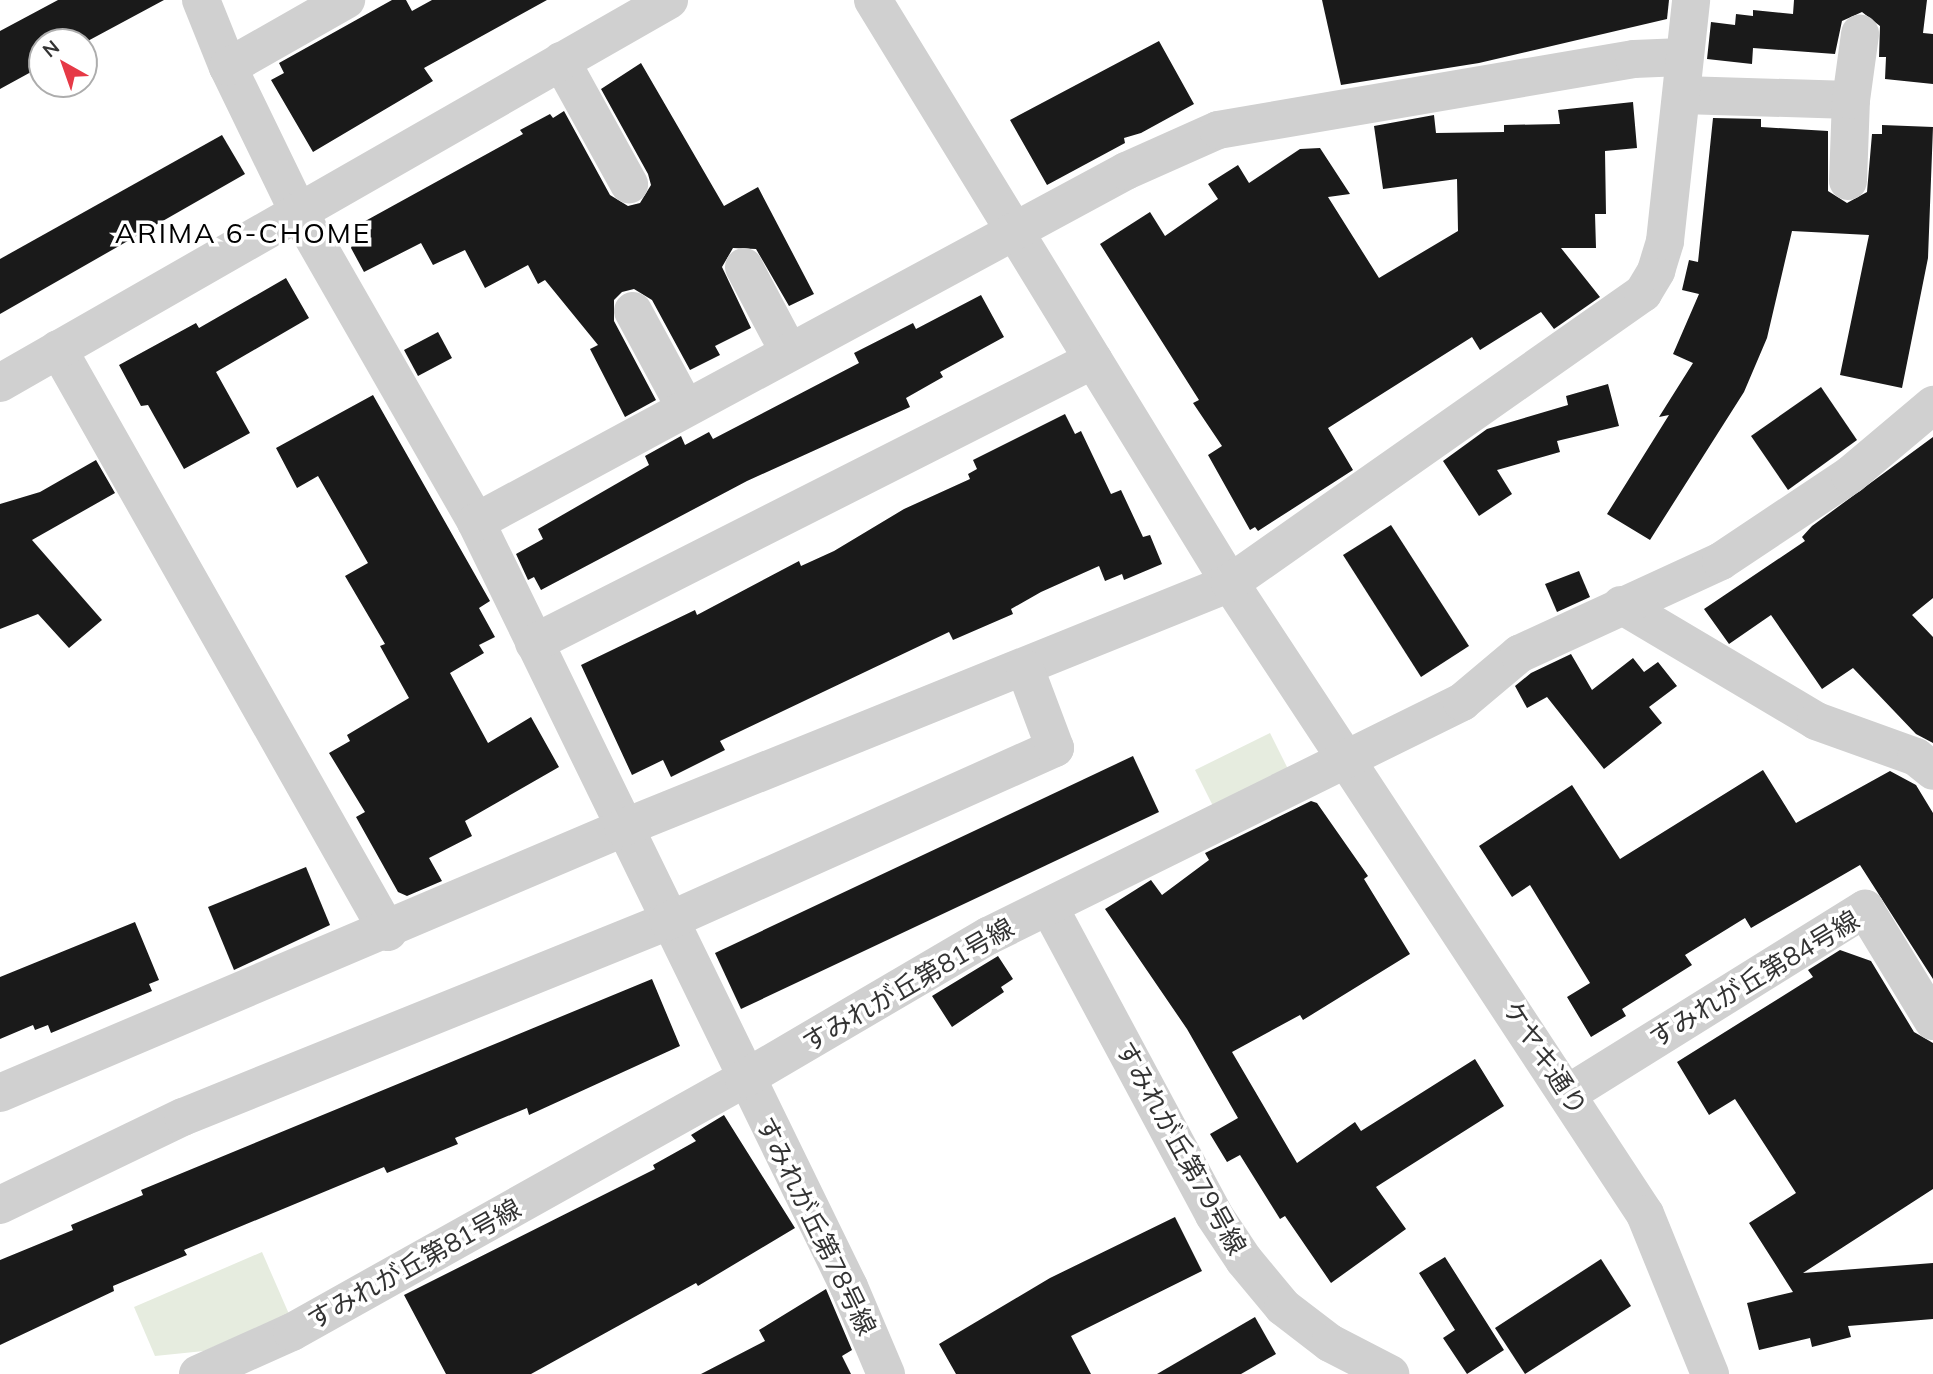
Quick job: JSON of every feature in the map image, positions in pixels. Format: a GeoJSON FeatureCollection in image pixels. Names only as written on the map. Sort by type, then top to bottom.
{"type":"FeatureCollection","features":[{"type":"Feature","properties":{"kind":"street","name":"すみれが丘第78号線"},"geometry":{"type":"LineString","coordinates":[[201,0],[228,67],[298,211],[476,522],[744,1079],[849,1287],[886,1374]]}},
{"type":"Feature","properties":{"kind":"street"},"geometry":{"type":"LineString","coordinates":[[228,67],[346,0]]}},
{"type":"Feature","properties":{"kind":"street"},"geometry":{"type":"LineString","coordinates":[[0,383],[669,0]]}},
{"type":"Feature","properties":{"kind":"street","name":"ケヤキ通り"},"geometry":{"type":"LineString","coordinates":[[873,0],[1012,233],[1230,583],[1569,1093],[1645,1214],[1710,1374]]}},
{"type":"Feature","properties":{"kind":"street"},"geometry":{"type":"LineString","coordinates":[[0,1093],[388,932],[623,828],[1230,583],[1643,293],[1656,271],[1665,241],[1682,95],[1682,57],[1691,0]]}},
{"type":"Feature","properties":{"kind":"street"},"geometry":{"type":"LineString","coordinates":[[1848,181],[1850,100],[1860,34]]}},
{"type":"Feature","properties":{"kind":"street"},"geometry":{"type":"LineString","coordinates":[[476,522],[1126,171],[1218,130],[1634,59],[1682,57]]}},
{"type":"Feature","properties":{"kind":"street"},"geometry":{"type":"LineString","coordinates":[[561,61],[629,184]]}},
{"type":"Feature","properties":{"kind":"street"},"geometry":{"type":"LineString","coordinates":[[1682,95],[1850,100]]}},
{"type":"Feature","properties":{"kind":"street"},"geometry":{"type":"LineString","coordinates":[[744,267],[789,352]]}},
{"type":"Feature","properties":{"kind":"street"},"geometry":{"type":"LineString","coordinates":[[634,311],[685,407]]}},
{"type":"Feature","properties":{"kind":"street"},"geometry":{"type":"LineString","coordinates":[[58,349],[388,932]]}},
{"type":"Feature","properties":{"kind":"street"},"geometry":{"type":"LineString","coordinates":[[534,643],[1093,360]]}},
{"type":"Feature","properties":{"kind":"street","name":"すみれが丘第81号線"},"geometry":{"type":"LineString","coordinates":[[198,1374],[292,1332],[744,1079],[988,936],[1462,702],[1519,654],[1721,561],[1850,475],[1933,405]]}},
{"type":"Feature","properties":{"kind":"street"},"geometry":{"type":"LineString","coordinates":[[1621,605],[1816,721],[1916,757],[1933,771]]}},
{"type":"Feature","properties":{"kind":"street"},"geometry":{"type":"LineString","coordinates":[[0,1205],[183,1117],[668,921],[1055,748],[1025,668]]}},
{"type":"Feature","properties":{"kind":"street","name":"すみれが丘第79号線"},"geometry":{"type":"LineString","coordinates":[[1049,907],[1214,1215],[1244,1260],[1283,1307],[1330,1343],[1382,1372]]}},
{"type":"Feature","properties":{"kind":"street","name":"すみれが丘第84号線"},"geometry":{"type":"LineString","coordinates":[[1569,1093],[1865,909],[1933,1021]]}},
{"type":"Feature","properties":{"kind":"shaded area"},"geometry":{"type":"Polygon","coordinates":[[[1270,733],[1288,769],[1213,806],[1195,770],[1270,733]]]}},
{"type":"Feature","properties":{"kind":"shaded area"},"geometry":{"type":"Polygon","coordinates":[[[262,1252],[289,1314],[204,1351],[155,1356],[134,1307],[262,1252]]]}},
{"type":"Feature","properties":{"kind":"building"},"geometry":{"type":"Polygon","coordinates":[[[58,0],[164,0],[98,35],[98,28],[28,28],[28,74],[0,89],[0,31],[58,0]]]}},
{"type":"Feature","properties":{"kind":"building"},"geometry":{"type":"Polygon","coordinates":[[[392,0],[406,0],[412,11],[432,0],[547,0],[424,68],[433,81],[313,152],[271,80],[284,73],[279,63],[392,0]]]}},
{"type":"Feature","properties":{"kind":"building"},"geometry":{"type":"Polygon","coordinates":[[[1322,0],[1669,0],[1667,19],[1479,63],[1341,85],[1322,0]]]}},
{"type":"Feature","properties":{"kind":"building"},"geometry":{"type":"Polygon","coordinates":[[[1794,0],[1927,0],[1923,33],[1933,34],[1933,84],[1885,79],[1886,57],[1879,57],[1880,26],[1862,12],[1842,21],[1835,54],[1753,48],[1752,64],[1707,59],[1711,22],[1735,25],[1736,14],[1753,16],[1753,10],[1793,14],[1794,0]]]}},
{"type":"Feature","properties":{"kind":"building"},"geometry":{"type":"Polygon","coordinates":[[[1159,41],[1194,104],[1141,133],[1124,138],[1125,143],[1047,185],[1010,120],[1159,41]]]}},
{"type":"Feature","properties":{"kind":"building"},"geometry":{"type":"Polygon","coordinates":[[[641,63],[724,206],[758,187],[814,294],[789,306],[756,249],[733,248],[722,267],[751,328],[715,346],[720,355],[690,370],[652,300],[634,289],[622,292],[614,300],[614,321],[656,400],[625,417],[590,349],[598,345],[545,280],[538,284],[528,265],[485,288],[465,250],[433,265],[421,243],[364,272],[351,248],[358,225],[523,134],[520,130],[550,114],[553,118],[564,111],[610,195],[628,206],[640,203],[651,185],[648,174],[601,89],[641,63]]]}},
{"type":"Feature","properties":{"kind":"building"},"geometry":{"type":"Polygon","coordinates":[[[1633,102],[1637,148],[1605,151],[1606,214],[1595,214],[1596,248],[1561,248],[1600,297],[1554,329],[1541,312],[1480,350],[1472,337],[1328,428],[1353,470],[1258,531],[1255,527],[1250,530],[1208,455],[1222,446],[1193,403],[1199,400],[1100,244],[1150,212],[1165,236],[1218,199],[1208,184],[1238,165],[1249,183],[1300,149],[1320,148],[1350,194],[1328,197],[1379,278],[1458,231],[1457,179],[1383,189],[1374,126],[1434,115],[1436,133],[1504,132],[1504,125],[1560,124],[1558,110],[1633,102]]]}},
{"type":"Feature","properties":{"kind":"building"},"geometry":{"type":"Polygon","coordinates":[[[1713,118],[1761,119],[1761,127],[1828,131],[1828,191],[1847,203],[1867,192],[1872,134],[1882,134],[1882,125],[1933,127],[1928,258],[1902,388],[1840,375],[1869,235],[1792,231],[1767,338],[1744,392],[1650,540],[1607,514],[1669,415],[1659,417],[1693,363],[1673,354],[1699,294],[1682,290],[1689,260],[1698,262],[1713,118]]]}},
{"type":"Feature","properties":{"kind":"building"},"geometry":{"type":"Polygon","coordinates":[[[222,135],[245,174],[0,314],[0,259],[222,135]]]}},
{"type":"Feature","properties":{"kind":"building"},"geometry":{"type":"Polygon","coordinates":[[[286,278],[309,318],[216,372],[250,433],[184,469],[148,405],[141,406],[119,365],[196,323],[199,328],[286,278]]]}},
{"type":"Feature","properties":{"kind":"building"},"geometry":{"type":"Polygon","coordinates":[[[981,295],[1004,337],[940,372],[943,377],[906,398],[910,407],[747,481],[541,590],[534,577],[528,580],[516,554],[543,539],[538,529],[649,465],[645,456],[681,436],[685,445],[709,432],[713,439],[859,363],[854,353],[913,323],[916,329],[981,295]]]}},
{"type":"Feature","properties":{"kind":"building"},"geometry":{"type":"Polygon","coordinates":[[[438,332],[452,358],[418,376],[404,350],[438,332]]]}},
{"type":"Feature","properties":{"kind":"building"},"geometry":{"type":"Polygon","coordinates":[[[1608,384],[1619,426],[1557,441],[1560,452],[1497,470],[1512,494],[1479,516],[1443,461],[1487,429],[1568,405],[1566,396],[1608,384]]]}},
{"type":"Feature","properties":{"kind":"building"},"geometry":{"type":"Polygon","coordinates":[[[1821,387],[1857,440],[1788,490],[1751,436],[1821,387]]]}},
{"type":"Feature","properties":{"kind":"building"},"geometry":{"type":"Polygon","coordinates":[[[373,395],[490,601],[479,608],[495,637],[479,645],[484,653],[450,673],[488,743],[531,717],[559,767],[465,821],[472,836],[429,858],[442,881],[407,896],[398,892],[356,817],[365,812],[329,753],[350,741],[347,735],[409,698],[380,646],[385,644],[345,576],[368,563],[318,476],[297,488],[276,448],[373,395]]]}},
{"type":"Feature","properties":{"kind":"building"},"geometry":{"type":"Polygon","coordinates":[[[1065,414],[1075,434],[1081,431],[1111,494],[1121,490],[1143,537],[1150,535],[1162,564],[1124,580],[1122,574],[1105,581],[1099,566],[1041,592],[1011,609],[1013,614],[953,640],[949,632],[720,741],[725,750],[671,777],[663,760],[632,775],[581,665],[695,610],[697,615],[799,561],[801,566],[834,551],[904,509],[970,479],[968,474],[977,469],[973,460],[1065,414]]]}},
{"type":"Feature","properties":{"kind":"building"},"geometry":{"type":"Polygon","coordinates":[[[1933,437],[1933,598],[1912,615],[1933,637],[1933,743],[1916,734],[1853,668],[1822,689],[1771,615],[1729,644],[1704,609],[1805,541],[1802,537],[1812,526],[1933,437]]]}},
{"type":"Feature","properties":{"kind":"building"},"geometry":{"type":"Polygon","coordinates":[[[96,460],[115,493],[32,540],[102,620],[69,648],[38,614],[0,629],[0,504],[40,492],[96,460]]]}},
{"type":"Feature","properties":{"kind":"building"},"geometry":{"type":"Polygon","coordinates":[[[1391,525],[1469,646],[1421,677],[1343,555],[1391,525]]]}},
{"type":"Feature","properties":{"kind":"building"},"geometry":{"type":"Polygon","coordinates":[[[1579,571],[1590,597],[1557,612],[1545,584],[1579,571]]]}},
{"type":"Feature","properties":{"kind":"building"},"geometry":{"type":"Polygon","coordinates":[[[1571,654],[1592,690],[1633,658],[1644,672],[1658,662],[1677,686],[1649,707],[1662,723],[1604,769],[1547,697],[1527,708],[1515,686],[1531,673],[1571,654]]]}},
{"type":"Feature","properties":{"kind":"building"},"geometry":{"type":"Polygon","coordinates":[[[1133,756],[1159,812],[741,1009],[715,953],[1133,756]]]}},
{"type":"Feature","properties":{"kind":"building"},"geometry":{"type":"Polygon","coordinates":[[[1763,770],[1796,823],[1890,771],[1916,785],[1933,813],[1933,979],[1860,865],[1751,928],[1745,918],[1685,955],[1692,965],[1622,1009],[1626,1016],[1591,1037],[1567,997],[1590,983],[1530,885],[1512,897],[1479,846],[1572,785],[1620,859],[1763,770]]]}},
{"type":"Feature","properties":{"kind":"building"},"geometry":{"type":"Polygon","coordinates":[[[1311,801],[1317,803],[1368,876],[1364,879],[1410,954],[1303,1020],[1300,1015],[1232,1052],[1297,1163],[1355,1122],[1361,1131],[1475,1059],[1504,1106],[1376,1187],[1406,1229],[1331,1283],[1285,1216],[1280,1219],[1240,1155],[1227,1162],[1210,1134],[1238,1118],[1187,1029],[1105,909],[1151,880],[1162,895],[1209,860],[1205,853],[1311,801]]]}},
{"type":"Feature","properties":{"kind":"building"},"geometry":{"type":"Polygon","coordinates":[[[306,867],[330,925],[234,970],[208,907],[306,867]]]}},
{"type":"Feature","properties":{"kind":"building"},"geometry":{"type":"Polygon","coordinates":[[[135,922],[159,980],[149,984],[152,991],[51,1033],[48,1025],[35,1030],[33,1025],[0,1039],[0,977],[135,922]]]}},
{"type":"Feature","properties":{"kind":"building"},"geometry":{"type":"Polygon","coordinates":[[[1840,950],[1871,961],[1914,1032],[1933,1043],[1933,1189],[1803,1273],[1933,1263],[1933,1319],[1848,1326],[1851,1337],[1812,1347],[1810,1338],[1759,1350],[1747,1303],[1793,1292],[1749,1223],[1796,1193],[1735,1099],[1709,1115],[1677,1062],[1813,977],[1808,970],[1840,950]]]}},
{"type":"Feature","properties":{"kind":"building"},"geometry":{"type":"Polygon","coordinates":[[[998,956],[1013,979],[1001,987],[1004,992],[952,1027],[932,996],[998,956]]]}},
{"type":"Feature","properties":{"kind":"building"},"geometry":{"type":"Polygon","coordinates":[[[652,979],[680,1046],[529,1115],[527,1108],[455,1138],[458,1144],[387,1173],[384,1167],[184,1250],[187,1255],[113,1286],[114,1291],[0,1345],[0,1260],[73,1230],[71,1225],[143,1195],[141,1190],[652,979]]]}},
{"type":"Feature","properties":{"kind":"building"},"geometry":{"type":"Polygon","coordinates":[[[724,1115],[795,1228],[698,1286],[696,1283],[531,1374],[446,1374],[404,1295],[655,1169],[653,1165],[696,1141],[691,1135],[724,1115]]]}},
{"type":"Feature","properties":{"kind":"building"},"geometry":{"type":"Polygon","coordinates":[[[1175,1217],[1202,1271],[1071,1336],[1091,1374],[956,1374],[939,1344],[1050,1278],[1175,1217]]]}},
{"type":"Feature","properties":{"kind":"building"},"geometry":{"type":"Polygon","coordinates":[[[1445,1257],[1504,1350],[1467,1374],[1443,1338],[1455,1330],[1419,1273],[1445,1257]]]}},
{"type":"Feature","properties":{"kind":"building"},"geometry":{"type":"Polygon","coordinates":[[[1601,1259],[1631,1306],[1525,1374],[1495,1328],[1601,1259]]]}},
{"type":"Feature","properties":{"kind":"building"},"geometry":{"type":"Polygon","coordinates":[[[826,1289],[852,1350],[842,1356],[851,1374],[701,1374],[765,1341],[759,1330],[826,1289]]]}},
{"type":"Feature","properties":{"kind":"building"},"geometry":{"type":"Polygon","coordinates":[[[1255,1317],[1276,1354],[1241,1374],[1157,1374],[1255,1317]]]}},
{"type":"Feature","properties":{"kind":"district","name":"ARIMA 6-CHOME"},"geometry":{"type":"Point","coordinates":[243,233]}}]}
